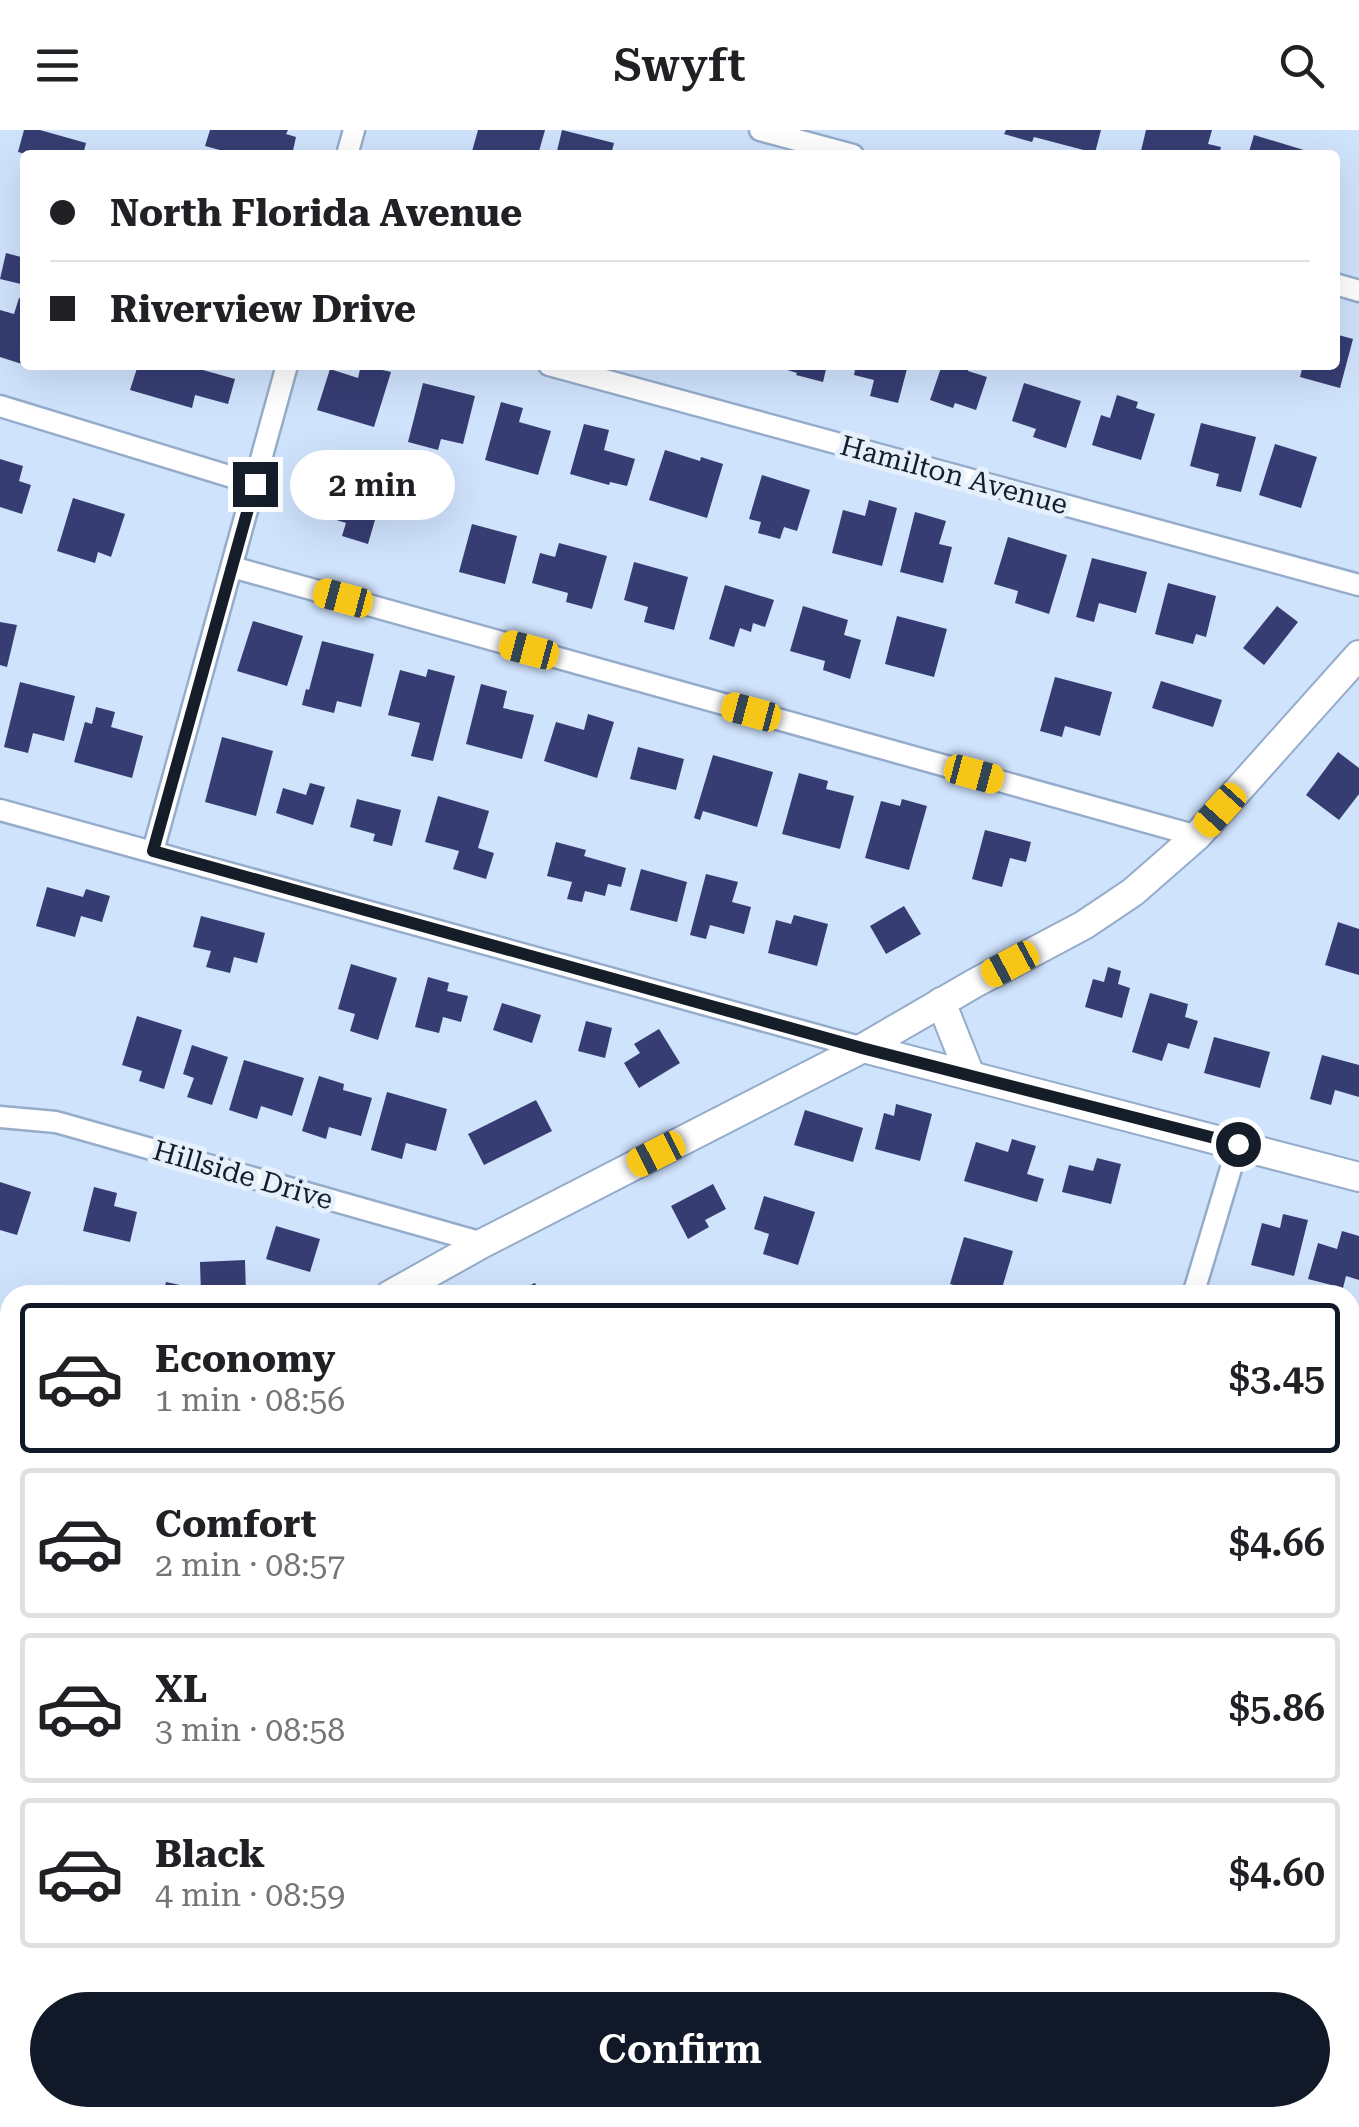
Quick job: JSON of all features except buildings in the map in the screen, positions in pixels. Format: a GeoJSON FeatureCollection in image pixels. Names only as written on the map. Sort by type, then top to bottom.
{"type":"FeatureCollection","features":[{"type":"Feature","properties":{"kind":"street"},"geometry":{"type":"LineString","coordinates":[[760,130],[835,150]]}},
{"type":"Feature","properties":{"kind":"street"},"geometry":{"type":"LineString","coordinates":[[153,851],[287,370]]}},
{"type":"Feature","properties":{"kind":"street","name":"Hamilton Avenue"},"geometry":{"type":"LineString","coordinates":[[567,370],[1359,584]]}},
{"type":"Feature","properties":{"kind":"street"},"geometry":{"type":"LineString","coordinates":[[0,406],[255,484]]}},
{"type":"Feature","properties":{"kind":"street"},"geometry":{"type":"LineString","coordinates":[[232,567],[1197,836]]}},
{"type":"Feature","properties":{"kind":"street"},"geometry":{"type":"LineString","coordinates":[[408,1285],[862,1048],[1084,925],[1133,892],[1197,836],[1359,654]]}},
{"type":"Feature","properties":{"kind":"street"},"geometry":{"type":"LineString","coordinates":[[0,810],[862,1048],[1359,1177]]}},
{"type":"Feature","properties":{"kind":"street"},"geometry":{"type":"LineString","coordinates":[[941,1002],[970,1075]]}},
{"type":"Feature","properties":{"kind":"street","name":"Hillside Drive"},"geometry":{"type":"LineString","coordinates":[[0,1117],[56,1122],[483,1243]]}},
{"type":"Feature","properties":{"kind":"street"},"geometry":{"type":"LineString","coordinates":[[1197,1285],[1238,1144]]}},
{"type":"Feature","properties":{"kind":"route"},"geometry":{"type":"LineString","coordinates":[[255,484],[153,851],[862,1048],[1238,1144]]}}]}
